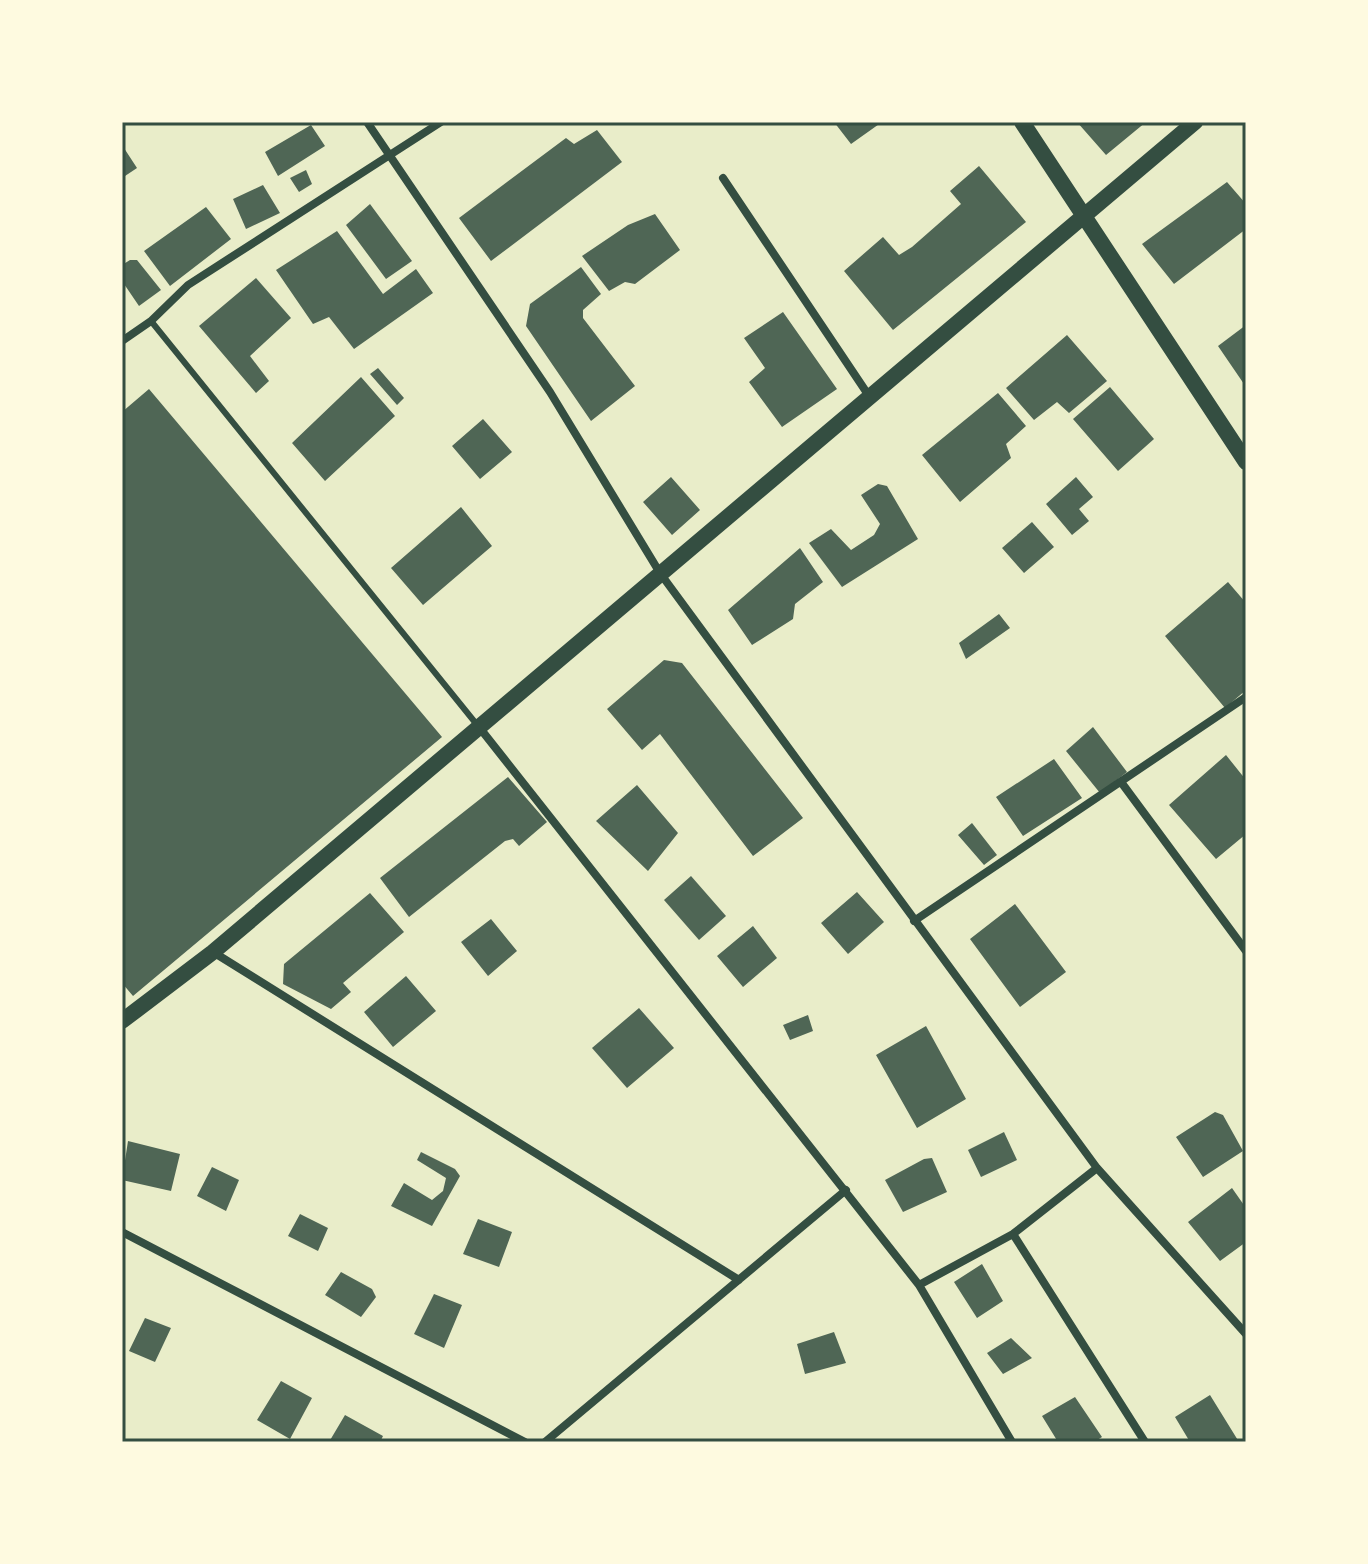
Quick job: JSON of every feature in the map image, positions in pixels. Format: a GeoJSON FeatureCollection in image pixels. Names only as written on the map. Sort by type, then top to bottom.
{"type":"FeatureCollection","features":[{"type":"Feature","properties":{"kind":"main road"},"geometry":{"type":"LineString","coordinates":[[1022,122],[1246,462]]}},
{"type":"Feature","properties":{"kind":"main road"},"geometry":{"type":"LineString","coordinates":[[122,1021],[213,952],[1195,122]]}},
{"type":"Feature","properties":{"kind":"street"},"geometry":{"type":"LineString","coordinates":[[367,122],[550,392],[660,573],[1097,1168],[1246,1334]]}},
{"type":"Feature","properties":{"kind":"street"},"geometry":{"type":"LineString","coordinates":[[122,341],[151,321],[188,285],[441,122]]}},
{"type":"Feature","properties":{"kind":"street"},"geometry":{"type":"LineString","coordinates":[[723,178],[869,396]]}},
{"type":"Feature","properties":{"kind":"street"},"geometry":{"type":"LineString","coordinates":[[914,921],[1246,697]]}},
{"type":"Feature","properties":{"kind":"street"},"geometry":{"type":"LineString","coordinates":[[479,727],[919,1285],[1012,1442]]}},
{"type":"Feature","properties":{"kind":"street"},"geometry":{"type":"LineString","coordinates":[[1121,782],[1246,951]]}},
{"type":"Feature","properties":{"kind":"street"},"geometry":{"type":"LineString","coordinates":[[213,952],[739,1280]]}},
{"type":"Feature","properties":{"kind":"street"},"geometry":{"type":"LineString","coordinates":[[919,1285],[1013,1234],[1097,1168]]}},
{"type":"Feature","properties":{"kind":"street"},"geometry":{"type":"LineString","coordinates":[[545,1442],[846,1190]]}},
{"type":"Feature","properties":{"kind":"street"},"geometry":{"type":"LineString","coordinates":[[122,1232],[525,1442]]}},
{"type":"Feature","properties":{"kind":"street"},"geometry":{"type":"LineString","coordinates":[[1013,1234],[1145,1442]]}},
{"type":"Feature","properties":{"kind":"lane"},"geometry":{"type":"LineString","coordinates":[[151,321],[479,727]]}},
{"type":"Feature","properties":{"kind":"building"},"geometry":{"type":"Polygon","coordinates":[[[834,122],[882,122],[851,144],[834,122]]]}},
{"type":"Feature","properties":{"kind":"building"},"geometry":{"type":"Polygon","coordinates":[[[1077,122],[1146,122],[1106,155],[1077,122]]]}},
{"type":"Feature","properties":{"kind":"building"},"geometry":{"type":"Polygon","coordinates":[[[311,125],[325,146],[278,176],[265,152],[311,125]]]}},
{"type":"Feature","properties":{"kind":"building"},"geometry":{"type":"Polygon","coordinates":[[[597,130],[622,162],[491,261],[459,218],[566,138],[574,144],[597,130]]]}},
{"type":"Feature","properties":{"kind":"building"},"geometry":{"type":"Polygon","coordinates":[[[122,145],[137,168],[122,178],[122,145]]]}},
{"type":"Feature","properties":{"kind":"building"},"geometry":{"type":"Polygon","coordinates":[[[979,166],[1026,222],[893,330],[844,271],[883,237],[899,255],[912,247],[961,204],[950,191],[979,166]]]}},
{"type":"Feature","properties":{"kind":"building"},"geometry":{"type":"Polygon","coordinates":[[[306,170],[312,184],[299,192],[290,178],[306,170]]]}},
{"type":"Feature","properties":{"kind":"building"},"geometry":{"type":"Polygon","coordinates":[[[1227,182],[1246,204],[1246,229],[1174,284],[1142,244],[1227,182]]]}},
{"type":"Feature","properties":{"kind":"building"},"geometry":{"type":"Polygon","coordinates":[[[263,185],[280,213],[246,229],[233,199],[263,185]]]}},
{"type":"Feature","properties":{"kind":"building"},"geometry":{"type":"Polygon","coordinates":[[[370,204],[412,261],[386,279],[346,225],[370,204]]]}},
{"type":"Feature","properties":{"kind":"building"},"geometry":{"type":"Polygon","coordinates":[[[206,207],[231,239],[170,286],[144,251],[206,207]]]}},
{"type":"Feature","properties":{"kind":"building"},"geometry":{"type":"Polygon","coordinates":[[[655,214],[680,250],[635,284],[625,282],[609,291],[582,256],[628,225],[655,214]]]}},
{"type":"Feature","properties":{"kind":"building"},"geometry":{"type":"Polygon","coordinates":[[[337,231],[383,294],[416,269],[433,293],[354,349],[329,317],[313,324],[276,270],[337,231]]]}},
{"type":"Feature","properties":{"kind":"building"},"geometry":{"type":"Polygon","coordinates":[[[137,260],[161,290],[139,306],[122,281],[122,265],[137,260]]]}},
{"type":"Feature","properties":{"kind":"building"},"geometry":{"type":"Polygon","coordinates":[[[581,267],[601,294],[583,310],[583,318],[635,386],[591,421],[526,326],[530,304],[581,267]]]}},
{"type":"Feature","properties":{"kind":"building"},"geometry":{"type":"Polygon","coordinates":[[[256,278],[291,318],[250,356],[269,381],[256,393],[199,326],[256,278]]]}},
{"type":"Feature","properties":{"kind":"building"},"geometry":{"type":"Polygon","coordinates":[[[783,312],[837,389],[782,427],[749,382],[765,368],[744,338],[783,312]]]}},
{"type":"Feature","properties":{"kind":"building"},"geometry":{"type":"Polygon","coordinates":[[[1246,325],[1246,387],[1218,346],[1246,325]]]}},
{"type":"Feature","properties":{"kind":"building"},"geometry":{"type":"Polygon","coordinates":[[[1067,335],[1107,381],[1069,413],[1057,402],[1034,420],[1006,388],[1067,335]]]}},
{"type":"Feature","properties":{"kind":"building"},"geometry":{"type":"Polygon","coordinates":[[[378,368],[404,398],[397,405],[370,374],[378,368]]]}},
{"type":"Feature","properties":{"kind":"building"},"geometry":{"type":"Polygon","coordinates":[[[361,377],[395,416],[325,481],[292,443],[361,377]]]}},
{"type":"Feature","properties":{"kind":"building"},"geometry":{"type":"Polygon","coordinates":[[[1110,387],[1154,439],[1118,471],[1073,419],[1110,387]]]}},
{"type":"Feature","properties":{"kind":"building"},"geometry":{"type":"Polygon","coordinates":[[[149,389],[442,737],[133,996],[122,983],[122,412],[149,389]]]}},
{"type":"Feature","properties":{"kind":"building"},"geometry":{"type":"Polygon","coordinates":[[[998,393],[1026,426],[1006,444],[1011,458],[960,502],[922,455],[998,393]]]}},
{"type":"Feature","properties":{"kind":"building"},"geometry":{"type":"Polygon","coordinates":[[[483,419],[512,452],[480,479],[452,446],[483,419]]]}},
{"type":"Feature","properties":{"kind":"building"},"geometry":{"type":"Polygon","coordinates":[[[671,477],[700,510],[672,535],[643,502],[671,477]]]}},
{"type":"Feature","properties":{"kind":"building"},"geometry":{"type":"Polygon","coordinates":[[[1076,477],[1093,497],[1079,509],[1089,521],[1072,535],[1046,504],[1076,477]]]}},
{"type":"Feature","properties":{"kind":"building"},"geometry":{"type":"Polygon","coordinates":[[[878,484],[887,486],[918,539],[842,587],[809,543],[831,529],[851,550],[874,535],[880,524],[861,495],[878,484]]]}},
{"type":"Feature","properties":{"kind":"building"},"geometry":{"type":"Polygon","coordinates":[[[461,507],[492,546],[423,605],[391,568],[461,507]]]}},
{"type":"Feature","properties":{"kind":"building"},"geometry":{"type":"Polygon","coordinates":[[[1032,522],[1054,547],[1024,573],[1002,548],[1032,522]]]}},
{"type":"Feature","properties":{"kind":"building"},"geometry":{"type":"Polygon","coordinates":[[[800,548],[823,582],[795,604],[793,619],[752,645],[728,610],[800,548]]]}},
{"type":"Feature","properties":{"kind":"building"},"geometry":{"type":"Polygon","coordinates":[[[1228,582],[1246,603],[1246,690],[1225,708],[1165,636],[1228,582]]]}},
{"type":"Feature","properties":{"kind":"building"},"geometry":{"type":"Polygon","coordinates":[[[999,614],[1010,628],[966,659],[959,643],[999,614]]]}},
{"type":"Feature","properties":{"kind":"building"},"geometry":{"type":"Polygon","coordinates":[[[664,660],[682,663],[803,818],[753,856],[660,734],[642,750],[607,709],[664,660]]]}},
{"type":"Feature","properties":{"kind":"building"},"geometry":{"type":"Polygon","coordinates":[[[1093,727],[1127,772],[1100,793],[1066,751],[1093,727]]]}},
{"type":"Feature","properties":{"kind":"building"},"geometry":{"type":"Polygon","coordinates":[[[1226,755],[1246,780],[1246,834],[1216,859],[1169,805],[1226,755]]]}},
{"type":"Feature","properties":{"kind":"building"},"geometry":{"type":"Polygon","coordinates":[[[1054,759],[1082,798],[1023,836],[996,797],[1054,759]]]}},
{"type":"Feature","properties":{"kind":"building"},"geometry":{"type":"Polygon","coordinates":[[[508,777],[547,822],[519,846],[513,839],[505,841],[409,917],[380,878],[508,777]]]}},
{"type":"Feature","properties":{"kind":"building"},"geometry":{"type":"Polygon","coordinates":[[[637,785],[678,833],[648,871],[596,821],[637,785]]]}},
{"type":"Feature","properties":{"kind":"building"},"geometry":{"type":"Polygon","coordinates":[[[972,823],[997,855],[984,865],[958,835],[972,823]]]}},
{"type":"Feature","properties":{"kind":"building"},"geometry":{"type":"Polygon","coordinates":[[[691,876],[726,916],[699,940],[664,900],[691,876]]]}},
{"type":"Feature","properties":{"kind":"building"},"geometry":{"type":"Polygon","coordinates":[[[857,892],[884,922],[848,954],[821,923],[857,892]]]}},
{"type":"Feature","properties":{"kind":"building"},"geometry":{"type":"Polygon","coordinates":[[[370,893],[404,932],[343,983],[351,992],[331,1009],[283,984],[284,964],[370,893]]]}},
{"type":"Feature","properties":{"kind":"building"},"geometry":{"type":"Polygon","coordinates":[[[1015,904],[1066,972],[1020,1007],[970,939],[1015,904]]]}},
{"type":"Feature","properties":{"kind":"building"},"geometry":{"type":"Polygon","coordinates":[[[491,919],[517,951],[488,976],[461,942],[491,919]]]}},
{"type":"Feature","properties":{"kind":"building"},"geometry":{"type":"Polygon","coordinates":[[[753,926],[777,958],[743,987],[717,956],[753,926]]]}},
{"type":"Feature","properties":{"kind":"building"},"geometry":{"type":"Polygon","coordinates":[[[406,976],[436,1011],[393,1047],[364,1012],[406,976]]]}},
{"type":"Feature","properties":{"kind":"building"},"geometry":{"type":"Polygon","coordinates":[[[639,1008],[674,1048],[627,1088],[592,1048],[639,1008]]]}},
{"type":"Feature","properties":{"kind":"building"},"geometry":{"type":"Polygon","coordinates":[[[808,1015],[813,1031],[790,1040],[783,1025],[808,1015]]]}},
{"type":"Feature","properties":{"kind":"building"},"geometry":{"type":"Polygon","coordinates":[[[926,1026],[966,1099],[917,1128],[876,1055],[926,1026]]]}},
{"type":"Feature","properties":{"kind":"building"},"geometry":{"type":"Polygon","coordinates":[[[1215,1112],[1223,1115],[1243,1151],[1203,1177],[1176,1137],[1215,1112]]]}},
{"type":"Feature","properties":{"kind":"building"},"geometry":{"type":"Polygon","coordinates":[[[1004,1132],[1017,1160],[981,1177],[968,1150],[1004,1132]]]}},
{"type":"Feature","properties":{"kind":"building"},"geometry":{"type":"Polygon","coordinates":[[[128,1141],[180,1154],[171,1191],[122,1180],[128,1141]]]}},
{"type":"Feature","properties":{"kind":"building"},"geometry":{"type":"Polygon","coordinates":[[[421,1152],[455,1169],[460,1176],[432,1226],[391,1206],[404,1183],[432,1200],[443,1191],[446,1178],[417,1160],[421,1152]]]}},
{"type":"Feature","properties":{"kind":"building"},"geometry":{"type":"Polygon","coordinates":[[[932,1158],[947,1192],[903,1212],[885,1180],[924,1159],[932,1158]]]}},
{"type":"Feature","properties":{"kind":"building"},"geometry":{"type":"Polygon","coordinates":[[[212,1167],[239,1180],[226,1211],[197,1196],[212,1167]]]}},
{"type":"Feature","properties":{"kind":"building"},"geometry":{"type":"Polygon","coordinates":[[[1232,1188],[1246,1208],[1246,1242],[1220,1261],[1188,1222],[1232,1188]]]}},
{"type":"Feature","properties":{"kind":"building"},"geometry":{"type":"Polygon","coordinates":[[[300,1214],[328,1228],[318,1251],[288,1236],[300,1214]]]}},
{"type":"Feature","properties":{"kind":"building"},"geometry":{"type":"Polygon","coordinates":[[[478,1219],[512,1232],[499,1267],[463,1254],[478,1219]]]}},
{"type":"Feature","properties":{"kind":"building"},"geometry":{"type":"Polygon","coordinates":[[[982,1264],[1003,1301],[977,1318],[954,1282],[982,1264]]]}},
{"type":"Feature","properties":{"kind":"building"},"geometry":{"type":"Polygon","coordinates":[[[341,1272],[372,1289],[376,1297],[361,1317],[325,1295],[341,1272]]]}},
{"type":"Feature","properties":{"kind":"building"},"geometry":{"type":"Polygon","coordinates":[[[434,1294],[462,1305],[444,1348],[414,1334],[434,1294]]]}},
{"type":"Feature","properties":{"kind":"building"},"geometry":{"type":"Polygon","coordinates":[[[145,1318],[171,1328],[155,1362],[129,1351],[145,1318]]]}},
{"type":"Feature","properties":{"kind":"building"},"geometry":{"type":"Polygon","coordinates":[[[834,1332],[846,1363],[805,1374],[797,1344],[834,1332]]]}},
{"type":"Feature","properties":{"kind":"building"},"geometry":{"type":"Polygon","coordinates":[[[1011,1338],[1032,1358],[1003,1374],[987,1353],[1011,1338]]]}},
{"type":"Feature","properties":{"kind":"building"},"geometry":{"type":"Polygon","coordinates":[[[281,1381],[312,1398],[290,1439],[257,1420],[281,1381]]]}},
{"type":"Feature","properties":{"kind":"building"},"geometry":{"type":"Polygon","coordinates":[[[1210,1395],[1239,1442],[1190,1442],[1175,1417],[1210,1395]]]}},
{"type":"Feature","properties":{"kind":"building"},"geometry":{"type":"Polygon","coordinates":[[[1075,1397],[1102,1437],[1094,1442],[1058,1442],[1042,1416],[1075,1397]]]}},
{"type":"Feature","properties":{"kind":"building"},"geometry":{"type":"Polygon","coordinates":[[[345,1415],[383,1436],[380,1442],[329,1442],[345,1415]]]}}]}
